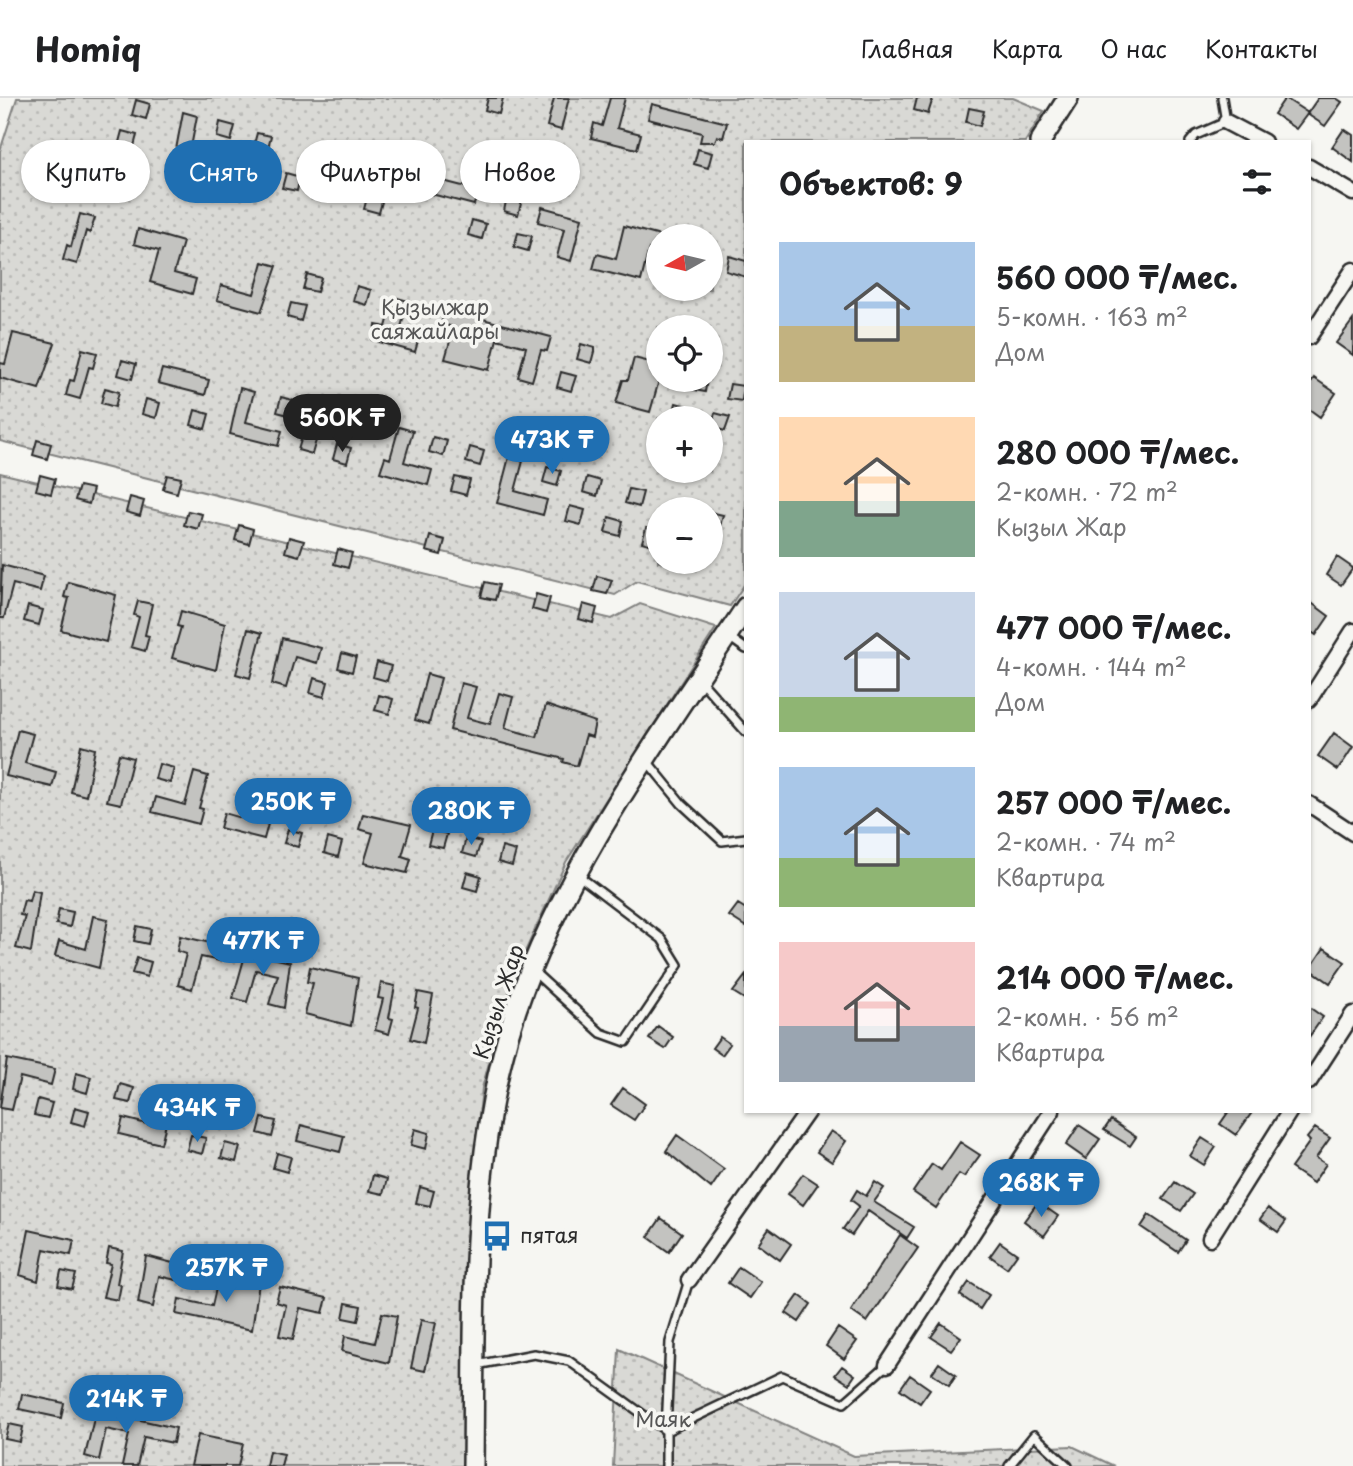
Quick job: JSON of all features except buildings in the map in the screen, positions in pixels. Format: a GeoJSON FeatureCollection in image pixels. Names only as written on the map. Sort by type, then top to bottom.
{"type":"FeatureCollection","features":[{"type":"Feature","properties":{"kind":"main road"},"geometry":{"type":"LineString","coordinates":[[1041,140],[1068,98]]}},
{"type":"Feature","properties":{"kind":"main road","name":"Кызыл Жар"},"geometry":{"type":"LineString","coordinates":[[473,1466],[486,1156],[503,1055],[531,969],[578,874],[647,760],[744,610]]}},
{"type":"Feature","properties":{"kind":"street"},"geometry":{"type":"LineString","coordinates":[[1226,122],[1260,140]]}},
{"type":"Feature","properties":{"kind":"street"},"geometry":{"type":"LineString","coordinates":[[1311,168],[1353,192]]}},
{"type":"Feature","properties":{"kind":"street"},"geometry":{"type":"LineString","coordinates":[[1311,334],[1353,270]]}},
{"type":"Feature","properties":{"kind":"street"},"geometry":{"type":"LineString","coordinates":[[1311,697],[1353,631]]}},
{"type":"Feature","properties":{"kind":"street"},"geometry":{"type":"LineString","coordinates":[[1311,805],[1353,833]]}},
{"type":"Feature","properties":{"kind":"street"},"geometry":{"type":"LineString","coordinates":[[1311,1079],[1353,1014]]}},
{"type":"Feature","properties":{"kind":"street"},"geometry":{"type":"LineString","coordinates":[[688,1280],[807,1113]]}},
{"type":"Feature","properties":{"kind":"street"},"geometry":{"type":"LineString","coordinates":[[887,1365],[1051,1113]]}},
{"type":"Feature","properties":{"kind":"street"},"geometry":{"type":"LineString","coordinates":[[1210,1238],[1289,1113]]}},
{"type":"Feature","properties":{"kind":"lane"},"geometry":{"type":"LineString","coordinates":[[1192,140],[1196,135],[1226,122],[1222,98]]}},
{"type":"Feature","properties":{"kind":"lane"},"geometry":{"type":"LineString","coordinates":[[727,636],[744,648]]}},
{"type":"Feature","properties":{"kind":"lane"},"geometry":{"type":"LineString","coordinates":[[699,678],[744,730]]}},
{"type":"Feature","properties":{"kind":"lane"},"geometry":{"type":"LineString","coordinates":[[647,760],[682,804],[722,841],[744,838]]}},
{"type":"Feature","properties":{"kind":"lane"},"geometry":{"type":"LineString","coordinates":[[531,969],[601,1033],[626,1042],[678,965],[662,939],[578,874]]}},
{"type":"Feature","properties":{"kind":"lane"},"geometry":{"type":"LineString","coordinates":[[666,1466],[670,1342],[688,1280]]}},
{"type":"Feature","properties":{"kind":"lane"},"geometry":{"type":"LineString","coordinates":[[476,1365],[534,1354],[569,1361],[666,1431]]}},
{"type":"Feature","properties":{"kind":"lane"},"geometry":{"type":"LineString","coordinates":[[666,1431],[782,1376],[844,1403],[887,1365]]}},
{"type":"Feature","properties":{"kind":"lane"},"geometry":{"type":"LineString","coordinates":[[1009,1466],[1034,1435],[1068,1466]]}},
{"type":"Feature","properties":{"kind":"green space","name":"Қызылжар саяжайлары"},"geometry":{"type":"Polygon","coordinates":[[[17,98],[1013,98],[1044,111],[1026,140],[744,140],[744,585],[730,606],[637,581],[615,595],[0,441],[0,151],[17,98]]]}},
{"type":"Feature","properties":{"kind":"green space"},"geometry":{"type":"Polygon","coordinates":[[[0,473],[612,619],[640,604],[716,628],[566,862],[513,978],[482,1088],[469,1213],[464,1466],[0,1466],[0,473]]]}},
{"type":"Feature","properties":{"kind":"green space","name":"Маяк"},"geometry":{"type":"Polygon","coordinates":[[[619,1349],[854,1456],[1072,1446],[1114,1466],[613,1466],[619,1349]]]}},
{"type":"Feature","properties":{"kind":"place","name":"пятая"},"geometry":{"type":"Point","coordinates":[497,1236]}}]}
